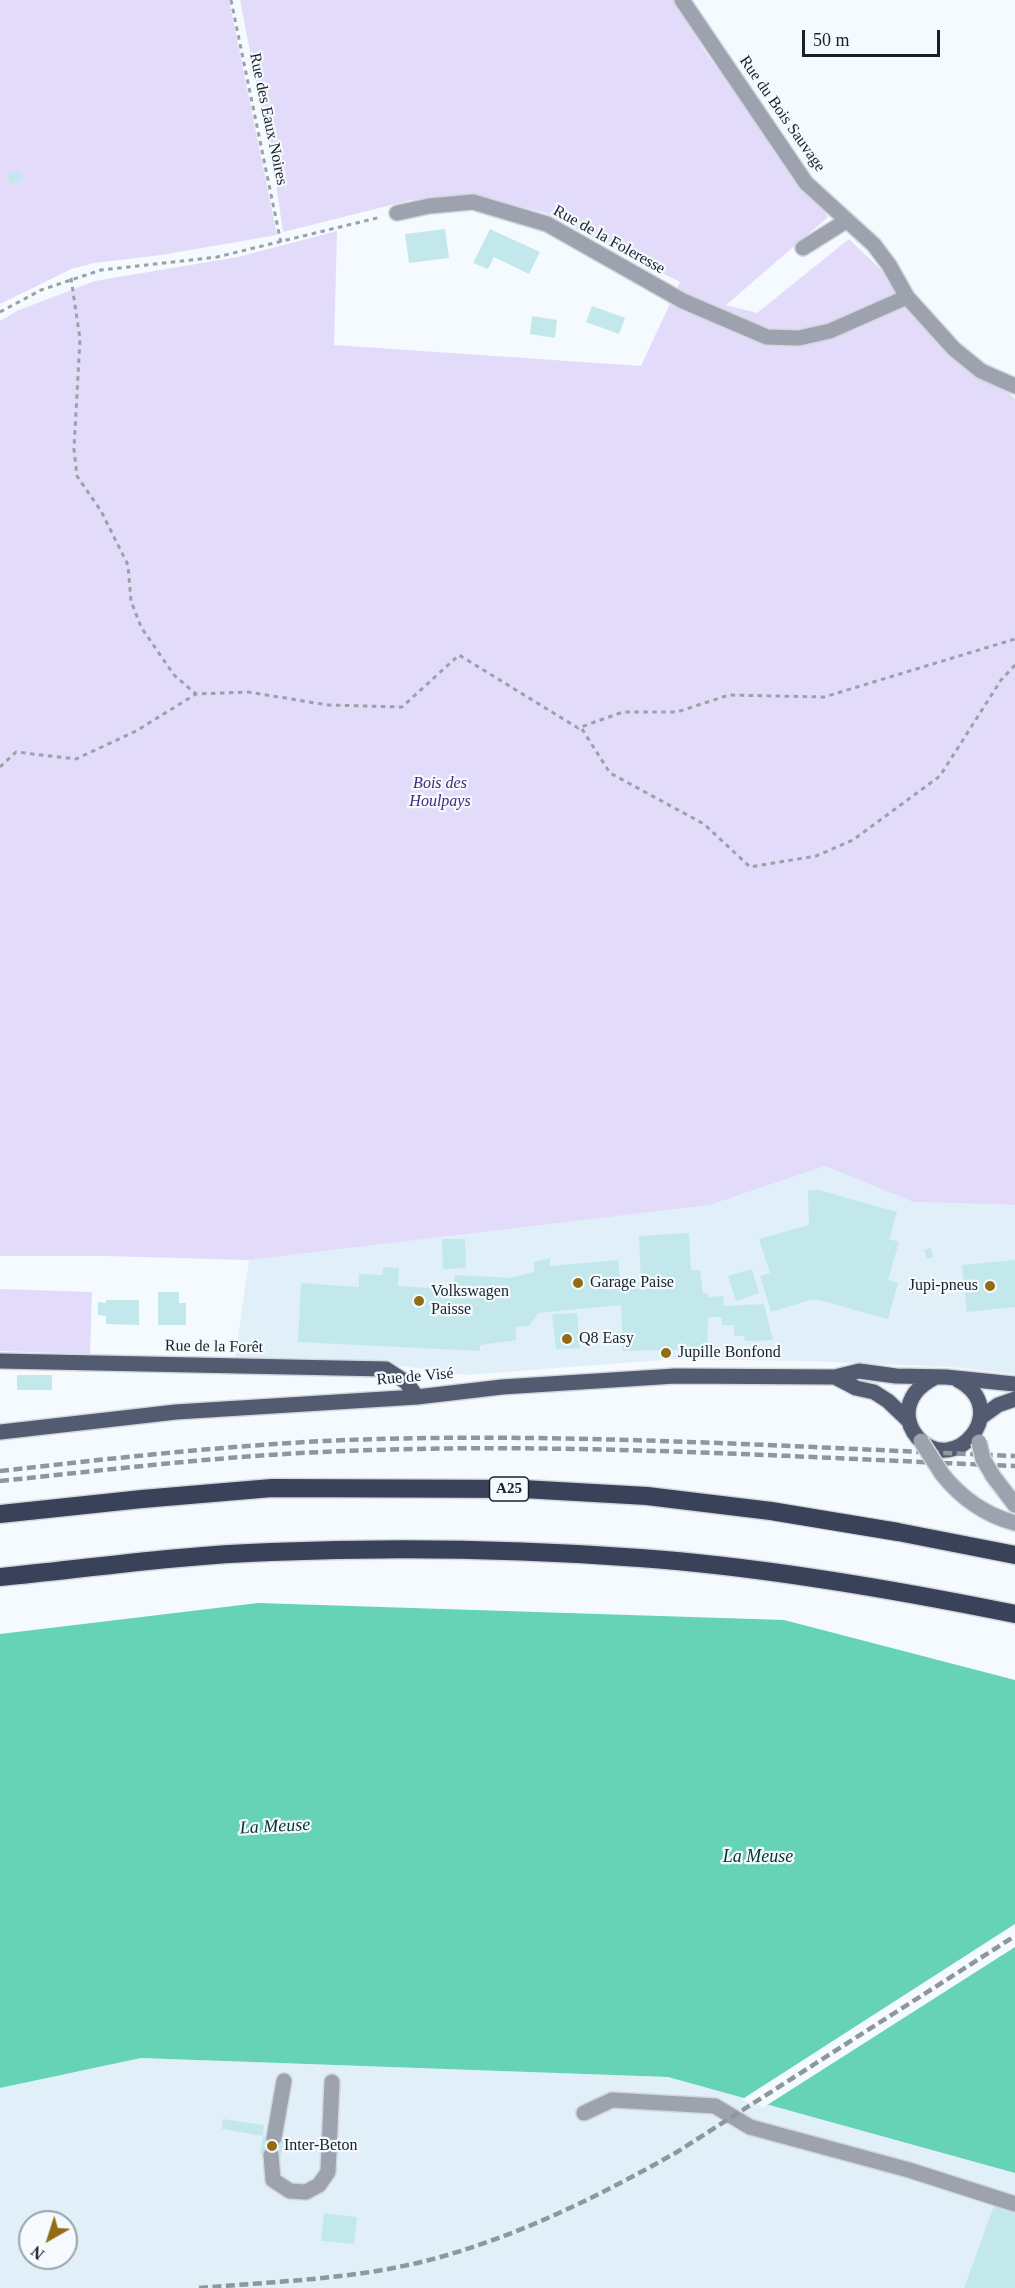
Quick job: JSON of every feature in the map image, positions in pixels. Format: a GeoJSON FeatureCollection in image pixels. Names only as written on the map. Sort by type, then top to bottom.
{"type":"FeatureCollection","features":[{"type":"Feature","properties":{"kind":"highway","name":"A25"},"geometry":{"type":"LineString","coordinates":[[0,1514],[272,1488],[523,1489],[646,1496],[771,1511],[876,1528],[1015,1555]]}},
{"type":"Feature","properties":{"kind":"highway"},"geometry":{"type":"LineString","coordinates":[[0,1577],[268,1552],[396,1549],[516,1551],[642,1558],[766,1572],[888,1590],[1015,1614]]}},
{"type":"Feature","properties":{"kind":"main road","name":"Rue de la Forêt"},"geometry":{"type":"LineString","coordinates":[[0,1361],[386,1369],[406,1382],[417,1397]]}},
{"type":"Feature","properties":{"kind":"main road","name":"Rue de Visé"},"geometry":{"type":"LineString","coordinates":[[0,1432],[176,1412],[417,1397],[502,1387],[675,1376],[835,1377],[859,1371],[896,1376],[946,1377],[1015,1384]]}},
{"type":"Feature","properties":{"kind":"main road","name":"Rue de Visé"},"geometry":{"type":"LineString","coordinates":[[835,1377],[856,1388],[874,1392],[888,1401],[909,1421],[921,1441]]}},
{"type":"Feature","properties":{"kind":"main road"},"geometry":{"type":"LineString","coordinates":[[909,1421],[909,1405],[915,1392],[924,1383],[934,1378]]}},
{"type":"Feature","properties":{"kind":"main road"},"geometry":{"type":"LineString","coordinates":[[958,1380],[970,1387],[978,1398],[976,1433]]}},
{"type":"Feature","properties":{"kind":"main road"},"geometry":{"type":"LineString","coordinates":[[921,1441],[940,1450],[959,1447],[976,1433],[998,1405],[1015,1400]]}},
{"type":"Feature","properties":{"kind":"street","name":"Rue du Bois Sauvage"},"geometry":{"type":"LineString","coordinates":[[682,0],[806,183],[874,245],[889,265],[907,297],[954,349],[981,371],[1015,386]]}},
{"type":"Feature","properties":{"kind":"street","name":"Rue de la Foleresse"},"geometry":{"type":"LineString","coordinates":[[397,213],[429,206],[473,202],[547,224],[683,301],[767,337],[799,338],[830,331],[907,297]]}},
{"type":"Feature","properties":{"kind":"street"},"geometry":{"type":"LineString","coordinates":[[803,248],[846,221]]}},
{"type":"Feature","properties":{"kind":"street"},"geometry":{"type":"LineString","coordinates":[[976,1433],[983,1459],[1015,1505]]}},
{"type":"Feature","properties":{"kind":"street"},"geometry":{"type":"LineString","coordinates":[[921,1441],[953,1487],[974,1505],[997,1518],[1015,1523]]}},
{"type":"Feature","properties":{"kind":"street"},"geometry":{"type":"LineString","coordinates":[[274,2138],[284,2081]]}},
{"type":"Feature","properties":{"kind":"street"},"geometry":{"type":"LineString","coordinates":[[271,2155],[273,2180],[290,2191],[306,2192],[319,2185],[328,2172],[332,2082]]}},
{"type":"Feature","properties":{"kind":"street"},"geometry":{"type":"LineString","coordinates":[[584,2113],[612,2100],[715,2106],[750,2127],[909,2170],[1015,2204]]}},
{"type":"Feature","properties":{"kind":"path","name":"Rue des Eaux Noires"},"geometry":{"type":"LineString","coordinates":[[231,0],[281,243]]}},
{"type":"Feature","properties":{"kind":"path"},"geometry":{"type":"LineString","coordinates":[[0,312],[41,290],[71,278],[101,270],[217,257],[397,213]]}},
{"type":"Feature","properties":{"kind":"path"},"geometry":{"type":"LineString","coordinates":[[71,278],[80,339],[74,449],[77,476],[101,511],[128,565],[131,601],[141,627],[174,675],[196,694]]}},
{"type":"Feature","properties":{"kind":"path"},"geometry":{"type":"LineString","coordinates":[[0,767],[16,752],[76,759],[136,731],[196,694],[248,692],[328,705],[402,707],[459,654],[578,728],[624,712],[677,712],[729,695],[824,697],[1015,639]]}},
{"type":"Feature","properties":{"kind":"path"},"geometry":{"type":"LineString","coordinates":[[582,729],[610,773],[704,824],[750,867],[816,856],[853,840],[940,776],[1001,680],[1015,665]]}},
{"type":"Feature","properties":{"kind":"shaded area"},"geometry":{"type":"Polygon","coordinates":[[[825,1166],[913,1202],[1015,1205],[1015,1374],[951,1367],[675,1359],[466,1375],[388,1364],[308,1358],[235,1358],[249,1260],[710,1205],[825,1166]]]}},
{"type":"Feature","properties":{"kind":"shaded area"},"geometry":{"type":"Polygon","coordinates":[[[141,2058],[668,2077],[1015,2173],[1015,2288],[0,2288],[0,2088],[141,2058]]]}},
{"type":"Feature","properties":{"kind":"green space"},"geometry":{"type":"Polygon","coordinates":[[[0,0],[229,0],[277,235],[161,255],[94,263],[71,269],[0,304],[0,0]]]}},
{"type":"Feature","properties":{"kind":"green space","name":"Bois des Houlpays"},"geometry":{"type":"Polygon","coordinates":[[[240,0],[675,0],[704,50],[828,217],[726,305],[757,313],[849,239],[1015,399],[1015,1205],[913,1202],[825,1166],[710,1205],[249,1260],[0,1256],[0,321],[19,310],[95,281],[238,257],[337,231],[334,345],[641,366],[680,282],[546,213],[472,195],[411,200],[283,232],[276,184],[240,0]]]}},
{"type":"Feature","properties":{"kind":"green space"},"geometry":{"type":"Polygon","coordinates":[[[0,1289],[92,1292],[90,1354],[0,1351],[0,1289]]]}},
{"type":"Feature","properties":{"kind":"water","name":"La Meuse"},"geometry":{"type":"Polygon","coordinates":[[[258,1603],[784,1620],[1015,1680],[1015,2173],[668,2077],[141,2058],[0,2088],[0,1634],[258,1603]]]}},
{"type":"Feature","properties":{"kind":"pier"},"geometry":{"type":"Polygon","coordinates":[[[1015,1924],[1015,1947],[764,2107],[741,2100],[1015,1924]]]}},
{"type":"Feature","properties":{"kind":"building"},"geometry":{"type":"Polygon","coordinates":[[[19,170],[23,180],[11,184],[7,174],[19,170]]]}},
{"type":"Feature","properties":{"kind":"building"},"geometry":{"type":"Polygon","coordinates":[[[445,229],[449,258],[409,263],[405,234],[445,229]]]}},
{"type":"Feature","properties":{"kind":"building"},"geometry":{"type":"Polygon","coordinates":[[[490,229],[540,252],[529,274],[494,257],[488,269],[473,263],[490,229]]]}},
{"type":"Feature","properties":{"kind":"building"},"geometry":{"type":"Polygon","coordinates":[[[592,306],[625,318],[619,334],[586,322],[592,306]]]}},
{"type":"Feature","properties":{"kind":"building"},"geometry":{"type":"Polygon","coordinates":[[[532,316],[557,320],[555,338],[530,334],[532,316]]]}},
{"type":"Feature","properties":{"kind":"building"},"geometry":{"type":"Polygon","coordinates":[[[808,1190],[819,1190],[897,1212],[889,1239],[899,1242],[888,1280],[898,1283],[888,1319],[819,1300],[810,1300],[771,1312],[760,1276],[770,1273],[759,1239],[809,1225],[808,1190]]]}},
{"type":"Feature","properties":{"kind":"building"},"geometry":{"type":"Polygon","coordinates":[[[689,1233],[691,1270],[700,1270],[703,1293],[707,1293],[708,1297],[723,1296],[724,1306],[764,1304],[773,1340],[745,1341],[744,1336],[734,1336],[734,1325],[722,1325],[722,1317],[708,1317],[707,1349],[623,1351],[621,1305],[538,1313],[529,1326],[516,1327],[516,1340],[480,1345],[480,1351],[298,1342],[301,1283],[359,1287],[359,1274],[383,1275],[383,1267],[399,1268],[398,1286],[453,1289],[455,1275],[511,1278],[534,1272],[534,1262],[550,1258],[550,1266],[618,1260],[622,1295],[622,1285],[641,1283],[639,1236],[689,1233]]]}},
{"type":"Feature","properties":{"kind":"building"},"geometry":{"type":"Polygon","coordinates":[[[442,1239],[465,1239],[466,1268],[443,1269],[442,1239]]]}},
{"type":"Feature","properties":{"kind":"building"},"geometry":{"type":"Polygon","coordinates":[[[931,1248],[933,1257],[927,1259],[924,1250],[931,1248]]]}},
{"type":"Feature","properties":{"kind":"building","name":"Jupi-pneus"},"geometry":{"type":"Polygon","coordinates":[[[1015,1260],[1015,1307],[967,1312],[962,1265],[1015,1260]]]}},
{"type":"Feature","properties":{"kind":"building"},"geometry":{"type":"Polygon","coordinates":[[[752,1269],[759,1293],[736,1301],[728,1276],[752,1269]]]}},
{"type":"Feature","properties":{"kind":"building"},"geometry":{"type":"Polygon","coordinates":[[[158,1292],[179,1292],[179,1303],[186,1303],[186,1325],[158,1325],[158,1292]]]}},
{"type":"Feature","properties":{"kind":"building"},"geometry":{"type":"Polygon","coordinates":[[[106,1300],[139,1300],[139,1325],[106,1324],[106,1316],[98,1315],[98,1302],[106,1303],[106,1300]]]}},
{"type":"Feature","properties":{"kind":"building","name":"Q8 Easy"},"geometry":{"type":"Polygon","coordinates":[[[577,1313],[580,1348],[556,1349],[552,1314],[577,1313]]]}},
{"type":"Feature","properties":{"kind":"building"},"geometry":{"type":"Polygon","coordinates":[[[17,1375],[52,1375],[52,1390],[17,1390],[17,1375]]]}},
{"type":"Feature","properties":{"kind":"building"},"geometry":{"type":"Polygon","coordinates":[[[223,2119],[264,2125],[263,2136],[222,2129],[223,2119]]]}},
{"type":"Feature","properties":{"kind":"building","name":"Inter-Beton"},"geometry":{"type":"Polygon","coordinates":[[[263,2136],[284,2140],[281,2157],[260,2153],[263,2136]]]}},
{"type":"Feature","properties":{"kind":"building"},"geometry":{"type":"Polygon","coordinates":[[[995,2203],[1015,2210],[1015,2288],[964,2288],[995,2203]]]}},
{"type":"Feature","properties":{"kind":"building"},"geometry":{"type":"Polygon","coordinates":[[[324,2213],[357,2217],[354,2244],[321,2241],[324,2213]]]}},
{"type":"Feature","properties":{"kind":"railway"},"geometry":{"type":"LineString","coordinates":[[0,1471],[259,1445],[430,1438],[597,1439],[1015,1456]]}},
{"type":"Feature","properties":{"kind":"railway"},"geometry":{"type":"LineString","coordinates":[[0,1481],[259,1456],[430,1449],[597,1449],[1015,1466]]}},
{"type":"Feature","properties":{"kind":"railway"},"geometry":{"type":"LineString","coordinates":[[199,2288],[323,2278],[384,2270],[444,2256],[535,2224],[621,2183],[677,2152],[1015,1936]]}},
{"type":"Feature","properties":{"kind":"place","name":"Garage Paise"},"geometry":{"type":"Point","coordinates":[578,1283]}},
{"type":"Feature","properties":{"kind":"place","name":"Jupi-pneus"},"geometry":{"type":"Point","coordinates":[990,1286]}},
{"type":"Feature","properties":{"kind":"place","name":"Volkswagen Paisse"},"geometry":{"type":"Point","coordinates":[419,1301]}},
{"type":"Feature","properties":{"kind":"place","name":"Q8 Easy"},"geometry":{"type":"Point","coordinates":[567,1339]}},
{"type":"Feature","properties":{"kind":"place","name":"Jupille Bonfond"},"geometry":{"type":"Point","coordinates":[666,1353]}},
{"type":"Feature","properties":{"kind":"place","name":"Inter-Beton"},"geometry":{"type":"Point","coordinates":[272,2146]}}]}
